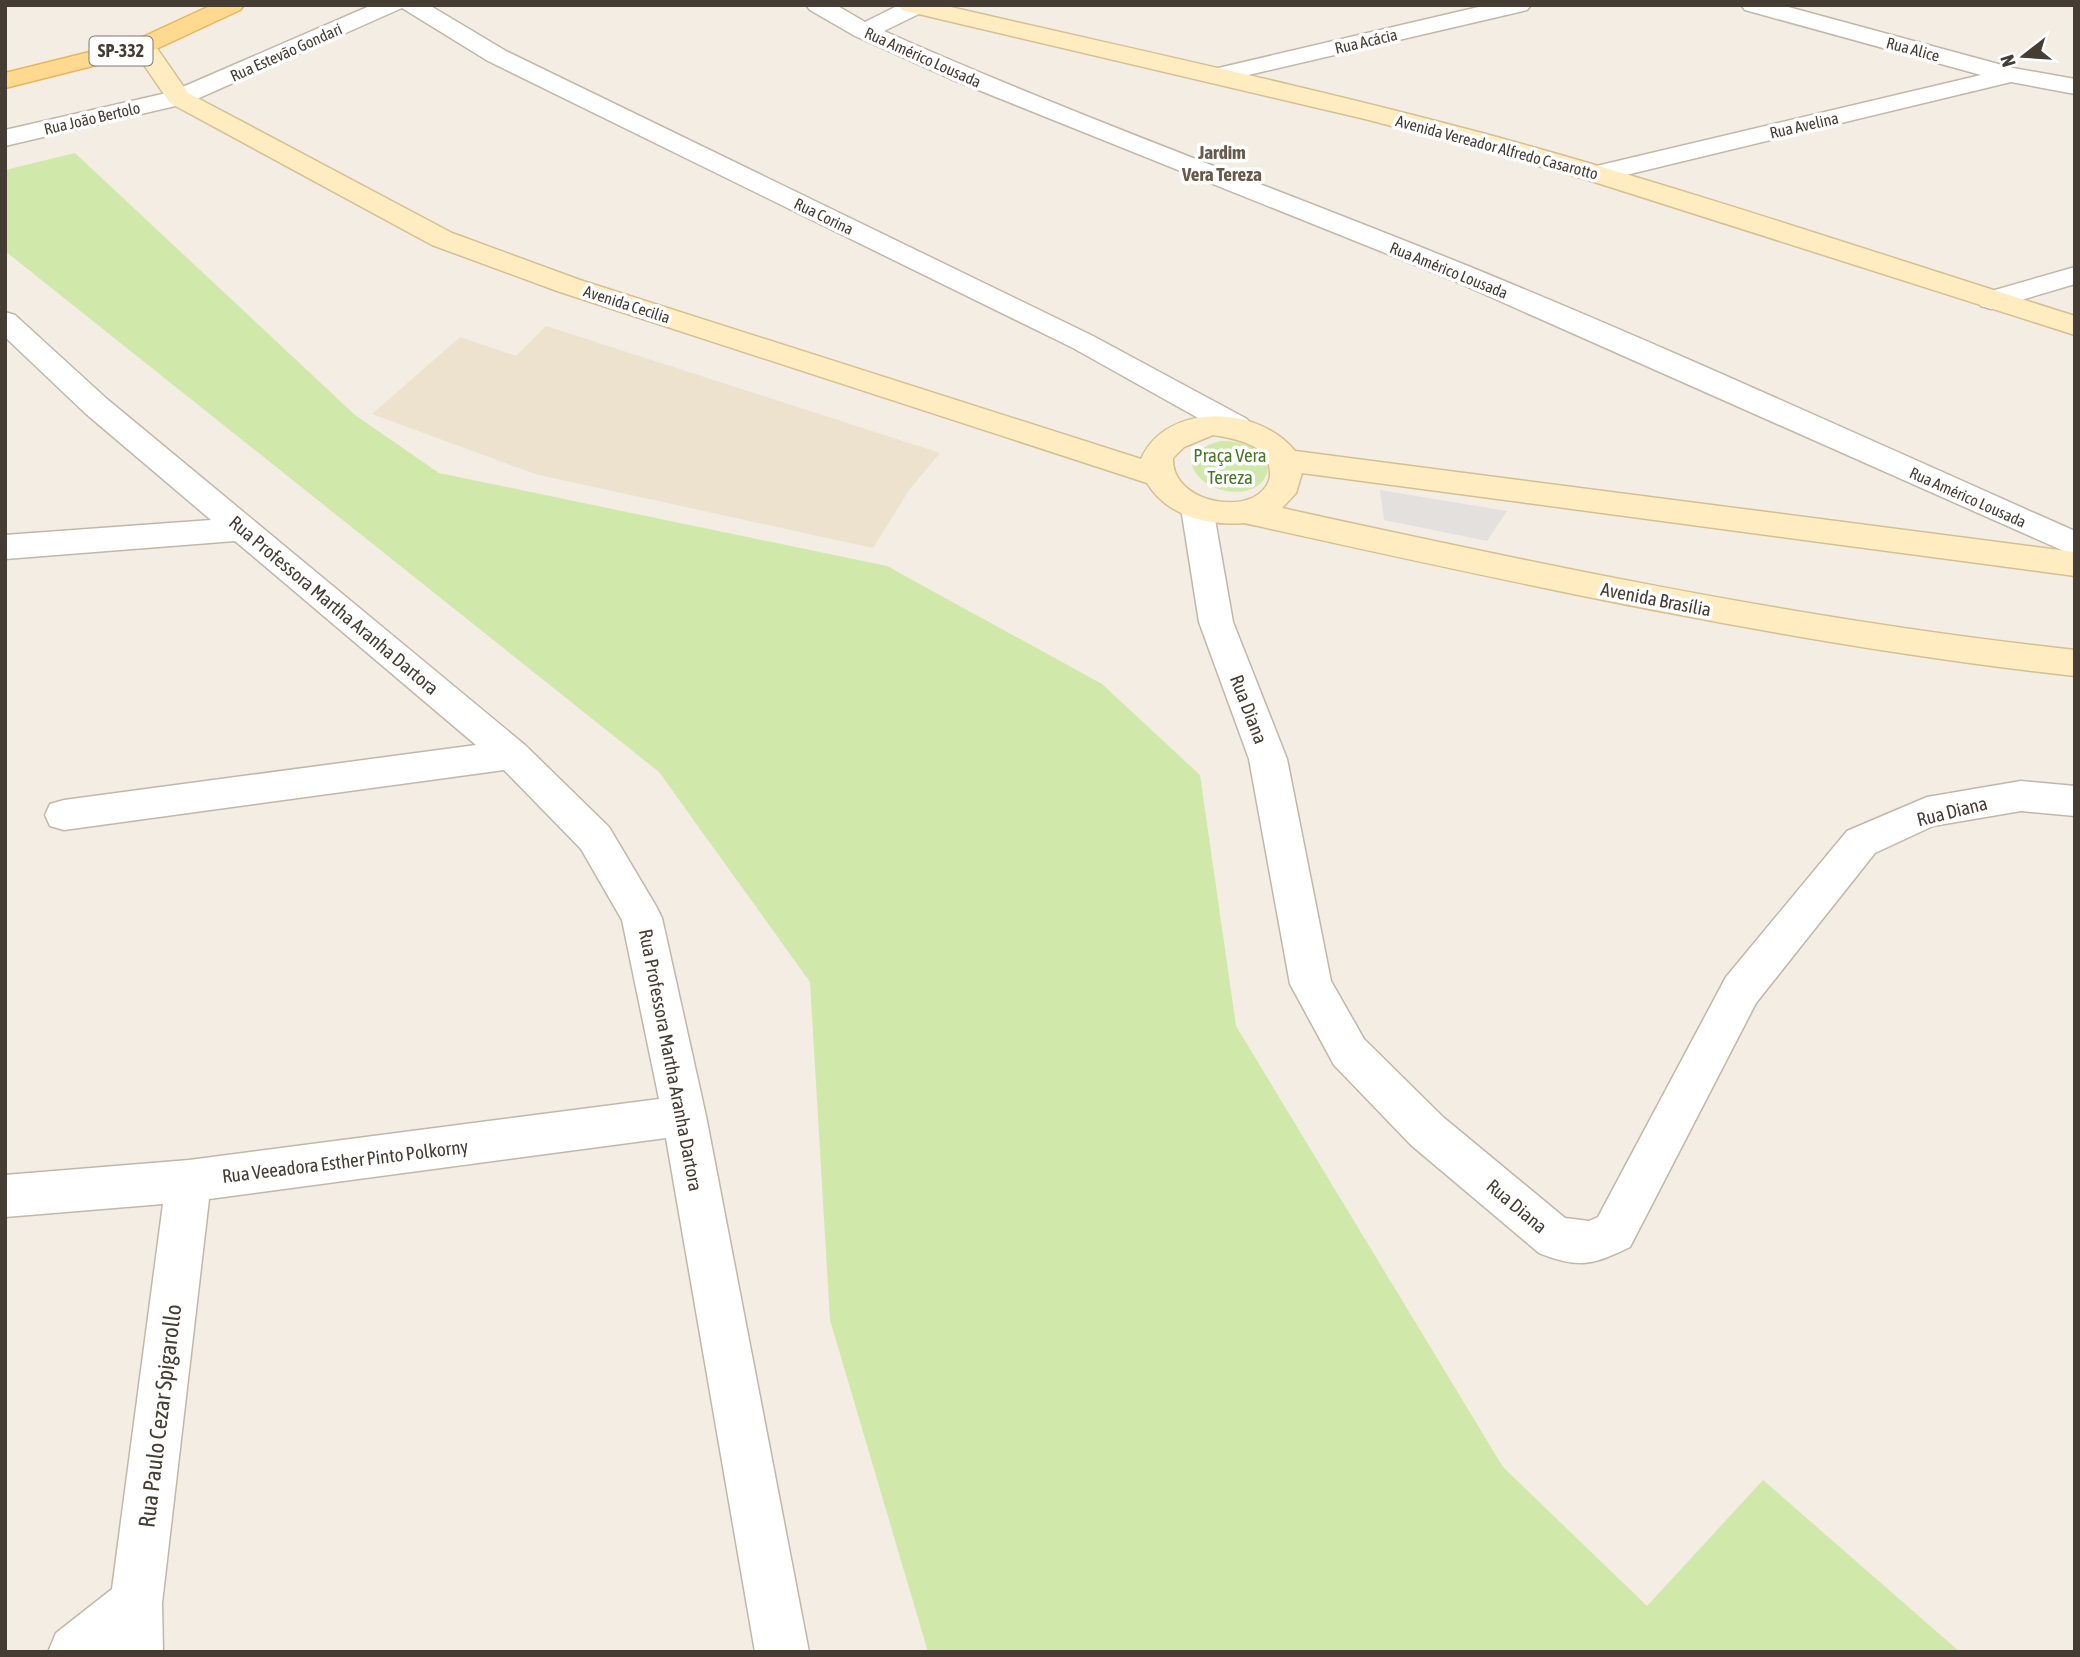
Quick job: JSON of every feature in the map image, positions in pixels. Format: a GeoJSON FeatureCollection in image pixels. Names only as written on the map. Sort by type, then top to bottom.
{"type":"FeatureCollection","features":[{"type":"Feature","properties":{"kind":"main road","name":"SP-332"},"geometry":{"type":"LineString","coordinates":[[5,60],[150,20],[185,5]]}},
{"type":"Feature","properties":{"kind":"main road","name":"SP-332"},"geometry":{"type":"LineString","coordinates":[[5,81],[143,46],[212,17],[232,5]]}},
{"type":"Feature","properties":{"kind":"street","name":"Rua Estevão Gondari"},"geometry":{"type":"LineString","coordinates":[[179,98],[393,5]]}},
{"type":"Feature","properties":{"kind":"street","name":"Rua Corina"},"geometry":{"type":"LineString","coordinates":[[412,5],[497,56],[1083,342],[1236,426]]}},
{"type":"Feature","properties":{"kind":"street","name":"Rua Américo Lousada"},"geometry":{"type":"LineString","coordinates":[[818,5],[864,31],[960,74],[1460,274],[1744,396],[2075,545]]}},
{"type":"Feature","properties":{"kind":"street","name":"Rua Acácia"},"geometry":{"type":"LineString","coordinates":[[1214,76],[1519,5]]}},
{"type":"Feature","properties":{"kind":"street","name":"Rua Alice"},"geometry":{"type":"LineString","coordinates":[[1753,5],[2011,75],[2075,87]]}},
{"type":"Feature","properties":{"kind":"street"},"geometry":{"type":"LineString","coordinates":[[864,31],[914,6]]}},
{"type":"Feature","properties":{"kind":"street","name":"Avenida Vereador Alfredo Casarotto"},"geometry":{"type":"LineString","coordinates":[[914,6],[1369,112],[1597,174],[2075,326]]}},
{"type":"Feature","properties":{"kind":"street","name":"Avenida Cecilia"},"geometry":{"type":"LineString","coordinates":[[143,46],[179,98],[442,239],[583,290],[1159,476]]}},
{"type":"Feature","properties":{"kind":"street","name":"Rua Avelina"},"geometry":{"type":"LineString","coordinates":[[1597,174],[2011,75]]}},
{"type":"Feature","properties":{"kind":"street","name":"Rua João Bertolo"},"geometry":{"type":"LineString","coordinates":[[5,138],[179,98]]}},
{"type":"Feature","properties":{"kind":"street"},"geometry":{"type":"LineString","coordinates":[[1991,300],[2075,275]]}},
{"type":"Feature","properties":{"kind":"street","name":"Rua Professora Martha Aranha Dartora"},"geometry":{"type":"LineString","coordinates":[[9,328],[96,406],[512,755],[595,838],[642,918],[684,1116],[782,1652]]}},
{"type":"Feature","properties":{"kind":"street"},"geometry":{"type":"LineString","coordinates":[[1213,425],[1236,426],[1258,433],[1276,445],[1286,460],[1289,474],[1280,492],[1260,506],[1241,511],[1219,512],[1197,508],[1178,499],[1164,486],[1159,476],[1157,461],[1162,447],[1175,436],[1192,428],[1213,425]]}},
{"type":"Feature","properties":{"kind":"street"},"geometry":{"type":"LineString","coordinates":[[1286,460],[2075,564]]}},
{"type":"Feature","properties":{"kind":"street","name":"Rua Diana"},"geometry":{"type":"LineString","coordinates":[[1197,508],[1216,622],[1268,759],[1311,984],[1349,1052],[1427,1131],[1555,1238],[1591,1243],[1614,1232],[1741,990],[1861,842],[1927,812],[2021,796],[2075,801]]}},
{"type":"Feature","properties":{"kind":"street","name":"Avenida Brasília"},"geometry":{"type":"LineString","coordinates":[[1241,511],[1669,603],[1998,656],[2075,663]]}},
{"type":"Feature","properties":{"kind":"street"},"geometry":{"type":"LineString","coordinates":[[5,547],[243,529]]}},
{"type":"Feature","properties":{"kind":"street"},"geometry":{"type":"LineString","coordinates":[[64,815],[512,755]]}},
{"type":"Feature","properties":{"kind":"street","name":"Rua Veeadora Esther Pinto Polkorny"},"geometry":{"type":"LineString","coordinates":[[5,1196],[189,1181],[684,1116]]}},
{"type":"Feature","properties":{"kind":"street","name":"Rua Paulo Cezar Spigarollo"},"geometry":{"type":"LineString","coordinates":[[136,1627],[189,1181]]}},
{"type":"Feature","properties":{"kind":"street"},"geometry":{"type":"LineString","coordinates":[[75,1652],[136,1627]]}},
{"type":"Feature","properties":{"kind":"shaded area"},"geometry":{"type":"Polygon","coordinates":[[[546,326],[940,453],[909,490],[873,548],[535,474],[372,414],[460,337],[516,356],[546,326]]]}},
{"type":"Feature","properties":{"kind":"shaded area"},"geometry":{"type":"Polygon","coordinates":[[[1380,490],[1507,511],[1487,541],[1384,520],[1380,490]]]}},
{"type":"Feature","properties":{"kind":"green space"},"geometry":{"type":"Polygon","coordinates":[[[75,153],[355,415],[439,473],[887,566],[1102,684],[1200,775],[1236,1026],[1503,1467],[1647,1606],[1763,1480],[1960,1652],[928,1652],[830,1320],[810,982],[659,772],[5,251],[5,170],[75,153]]]}},
{"type":"Feature","properties":{"kind":"green space","name":"Praça Vera Tereza"},"geometry":{"type":"Polygon","coordinates":[[[1221,441],[1248,445],[1264,457],[1268,463],[1266,476],[1258,485],[1234,492],[1221,490],[1198,476],[1192,465],[1196,455],[1206,446],[1221,441]]]}},
{"type":"Feature","properties":{"kind":"district","name":"Jardim Vera Tereza"},"geometry":{"type":"Point","coordinates":[1222,163]}}]}
